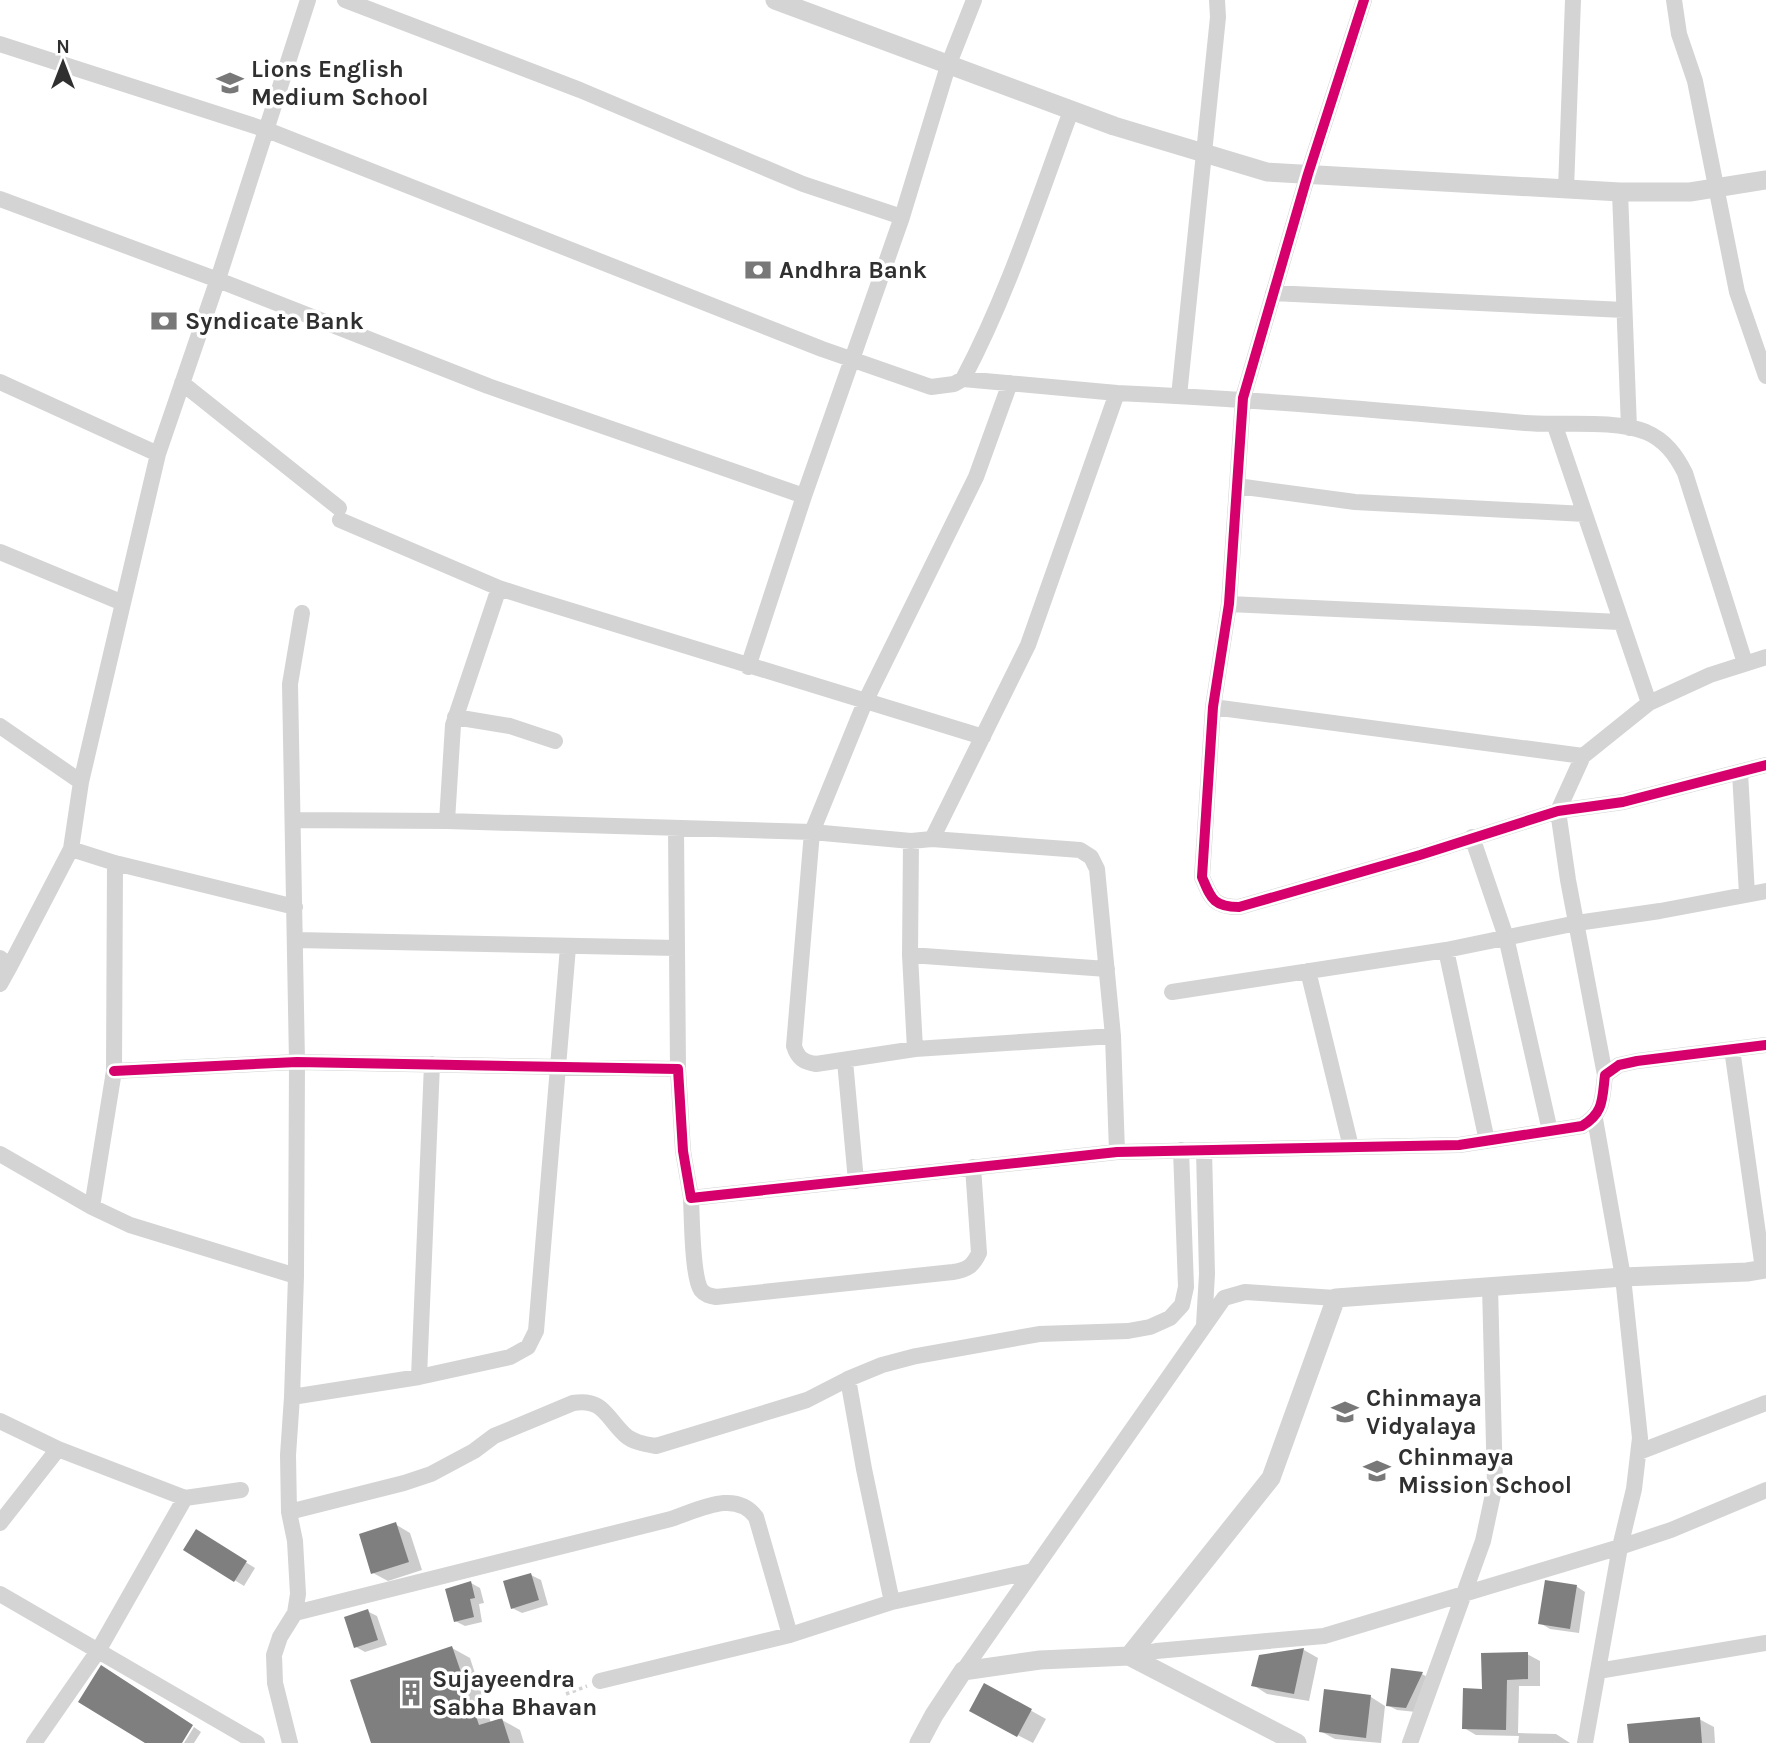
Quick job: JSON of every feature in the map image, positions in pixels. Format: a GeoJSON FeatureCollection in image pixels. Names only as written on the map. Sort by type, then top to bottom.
{"type":"FeatureCollection","features":[{"type":"Feature","properties":{"kind":"street"},"geometry":{"type":"LineString","coordinates":[[0,984],[5,962],[71,849],[81,782],[158,454],[218,280],[307,0]]}},
{"type":"Feature","properties":{"kind":"street"},"geometry":{"type":"LineString","coordinates":[[345,0],[580,90],[803,184],[902,216]]}},
{"type":"Feature","properties":{"kind":"street"},"geometry":{"type":"LineString","coordinates":[[775,0],[1114,126],[1267,172],[1620,192],[1690,192],[1766,180]]}},
{"type":"Feature","properties":{"kind":"street"},"geometry":{"type":"LineString","coordinates":[[748,667],[804,496],[902,216],[948,66],[974,0]]}},
{"type":"Feature","properties":{"kind":"street"},"geometry":{"type":"LineString","coordinates":[[1185,396],[1204,153],[1218,17],[1217,0]]}},
{"type":"Feature","properties":{"kind":"street"},"geometry":{"type":"LineString","coordinates":[[1364,0],[1273,293],[1237,398],[1237,486],[1229,604],[1213,707],[1202,877],[1211,898],[1230,906],[1248,904],[1558,811],[1623,802],[1766,765]]}},
{"type":"Feature","properties":{"kind":"street"},"geometry":{"type":"LineString","coordinates":[[1566,189],[1573,0]]}},
{"type":"Feature","properties":{"kind":"street"},"geometry":{"type":"LineString","coordinates":[[1674,0],[1679,34],[1695,81],[1737,292],[1766,376]]}},
{"type":"Feature","properties":{"kind":"street"},"geometry":{"type":"LineString","coordinates":[[0,44],[267,130],[852,360],[931,387],[954,384],[964,379],[1117,393],[1237,398],[1555,426],[1592,425],[1646,432],[1665,443],[1677,457],[1685,473],[1745,663]]}},
{"type":"Feature","properties":{"kind":"street"},"geometry":{"type":"LineString","coordinates":[[964,379],[1007,282],[1072,111]]}},
{"type":"Feature","properties":{"kind":"street"},"geometry":{"type":"LineString","coordinates":[[1620,192],[1629,428]]}},
{"type":"Feature","properties":{"kind":"street"},"geometry":{"type":"LineString","coordinates":[[0,199],[218,280],[488,386],[804,496]]}},
{"type":"Feature","properties":{"kind":"street"},"geometry":{"type":"LineString","coordinates":[[1273,293],[1625,310]]}},
{"type":"Feature","properties":{"kind":"street"},"geometry":{"type":"LineString","coordinates":[[0,382],[158,454]]}},
{"type":"Feature","properties":{"kind":"street"},"geometry":{"type":"LineString","coordinates":[[182,383],[340,514],[499,588],[748,667],[983,737]]}},
{"type":"Feature","properties":{"kind":"street"},"geometry":{"type":"LineString","coordinates":[[1010,383],[976,477],[865,702],[812,832],[794,1046],[796,1054],[804,1062],[816,1063],[915,1049],[1113,1036]]}},
{"type":"Feature","properties":{"kind":"street"},"geometry":{"type":"LineString","coordinates":[[932,839],[1028,645],[1117,393]]}},
{"type":"Feature","properties":{"kind":"street"},"geometry":{"type":"LineString","coordinates":[[1555,426],[1649,703]]}},
{"type":"Feature","properties":{"kind":"street"},"geometry":{"type":"LineString","coordinates":[[1237,486],[1355,502],[1585,514]]}},
{"type":"Feature","properties":{"kind":"street"},"geometry":{"type":"LineString","coordinates":[[0,552],[123,603]]}},
{"type":"Feature","properties":{"kind":"street"},"geometry":{"type":"LineString","coordinates":[[447,821],[455,717],[499,588]]}},
{"type":"Feature","properties":{"kind":"street"},"geometry":{"type":"LineString","coordinates":[[1229,604],[1620,622]]}},
{"type":"Feature","properties":{"kind":"street"},"geometry":{"type":"LineString","coordinates":[[290,1743],[275,1683],[274,1655],[280,1637],[295,1612],[298,1594],[295,1541],[289,1511],[288,1455],[296,1276],[298,1062],[290,684],[302,613]]}},
{"type":"Feature","properties":{"kind":"street"},"geometry":{"type":"LineString","coordinates":[[691,1198],[1117,1152],[1459,1145],[1582,1126],[1595,1119],[1600,1109],[1605,1075],[1568,880],[1558,811],[1583,757],[1649,703],[1710,675],[1766,657]]}},
{"type":"Feature","properties":{"kind":"street"},"geometry":{"type":"LineString","coordinates":[[1213,707],[1583,757]]}},
{"type":"Feature","properties":{"kind":"street"},"geometry":{"type":"LineString","coordinates":[[455,717],[510,726],[555,741]]}},
{"type":"Feature","properties":{"kind":"street"},"geometry":{"type":"LineString","coordinates":[[0,726],[81,782]]}},
{"type":"Feature","properties":{"kind":"street"},"geometry":{"type":"LineString","coordinates":[[1740,773],[1747,894]]}},
{"type":"Feature","properties":{"kind":"street"},"geometry":{"type":"LineString","coordinates":[[294,820],[447,821],[812,832],[911,841],[932,839],[1080,850],[1091,857],[1097,869],[1113,1036],[1117,1152]]}},
{"type":"Feature","properties":{"kind":"street"},"geometry":{"type":"LineString","coordinates":[[676,828],[678,1069],[683,1151],[691,1198],[699,1287],[705,1295],[716,1297],[965,1270],[975,1263],[979,1253],[974,1167]]}},
{"type":"Feature","properties":{"kind":"street"},"geometry":{"type":"LineString","coordinates":[[1472,837],[1506,937],[1550,1131]]}},
{"type":"Feature","properties":{"kind":"street"},"geometry":{"type":"LineString","coordinates":[[911,841],[910,955],[915,1049]]}},
{"type":"Feature","properties":{"kind":"street"},"geometry":{"type":"LineString","coordinates":[[71,849],[115,863],[295,907]]}},
{"type":"Feature","properties":{"kind":"street"},"geometry":{"type":"LineString","coordinates":[[92,1207],[114,1071],[115,863]]}},
{"type":"Feature","properties":{"kind":"street"},"geometry":{"type":"LineString","coordinates":[[1172,992],[1446,950],[1577,923],[1766,891]]}},
{"type":"Feature","properties":{"kind":"street"},"geometry":{"type":"LineString","coordinates":[[296,940],[677,948]]}},
{"type":"Feature","properties":{"kind":"street"},"geometry":{"type":"LineString","coordinates":[[292,1397],[419,1377],[510,1357],[528,1347],[536,1331],[568,947]]}},
{"type":"Feature","properties":{"kind":"street"},"geometry":{"type":"LineString","coordinates":[[1446,950],[1487,1141]]}},
{"type":"Feature","properties":{"kind":"street"},"geometry":{"type":"LineString","coordinates":[[910,955],[1107,970]]}},
{"type":"Feature","properties":{"kind":"street"},"geometry":{"type":"LineString","coordinates":[[1308,971],[1351,1147]]}},
{"type":"Feature","properties":{"kind":"street"},"geometry":{"type":"LineString","coordinates":[[1605,1075],[1619,1065],[1637,1061],[1766,1045]]}},
{"type":"Feature","properties":{"kind":"street"},"geometry":{"type":"LineString","coordinates":[[919,1743],[934,1715],[964,1671],[1224,1298],[1245,1292],[1336,1298],[1765,1269],[1732,1049]]}},
{"type":"Feature","properties":{"kind":"street"},"geometry":{"type":"LineString","coordinates":[[845,1061],[856,1181]]}},
{"type":"Feature","properties":{"kind":"street"},"geometry":{"type":"LineString","coordinates":[[114,1071],[298,1062],[678,1069]]}},
{"type":"Feature","properties":{"kind":"street"},"geometry":{"type":"LineString","coordinates":[[419,1377],[432,1064]]}},
{"type":"Feature","properties":{"kind":"street"},"geometry":{"type":"LineString","coordinates":[[1585,1743],[1620,1547],[1634,1489],[1640,1438],[1623,1277],[1595,1119]]}},
{"type":"Feature","properties":{"kind":"street"},"geometry":{"type":"LineString","coordinates":[[289,1511],[431,1474],[474,1451],[494,1436],[573,1403],[583,1401],[598,1406],[609,1415],[624,1435],[641,1444],[656,1446],[807,1400],[848,1379],[916,1356],[1039,1334],[1128,1331],[1150,1327],[1170,1318],[1182,1305],[1186,1287],[1181,1150]]}},
{"type":"Feature","properties":{"kind":"street"},"geometry":{"type":"LineString","coordinates":[[1203,1327],[1207,1274],[1204,1150]]}},
{"type":"Feature","properties":{"kind":"street"},"geometry":{"type":"LineString","coordinates":[[0,1154],[92,1207],[130,1225],[296,1276]]}},
{"type":"Feature","properties":{"kind":"street"},"geometry":{"type":"LineString","coordinates":[[1410,1743],[1483,1541],[1495,1485],[1490,1286]]}},
{"type":"Feature","properties":{"kind":"street"},"geometry":{"type":"LineString","coordinates":[[1129,1656],[1271,1478],[1336,1298]]}},
{"type":"Feature","properties":{"kind":"street"},"geometry":{"type":"LineString","coordinates":[[848,1379],[892,1602]]}},
{"type":"Feature","properties":{"kind":"street"},"geometry":{"type":"LineString","coordinates":[[1639,1452],[1766,1402]]}},
{"type":"Feature","properties":{"kind":"street"},"geometry":{"type":"LineString","coordinates":[[0,1421],[58,1449],[185,1498],[242,1490]]}},
{"type":"Feature","properties":{"kind":"street"},"geometry":{"type":"LineString","coordinates":[[0,1523],[58,1449]]}},
{"type":"Feature","properties":{"kind":"street"},"geometry":{"type":"LineString","coordinates":[[964,1671],[1040,1660],[1129,1656],[1156,1651],[1325,1636],[1620,1547],[1671,1530],[1766,1490]]}},
{"type":"Feature","properties":{"kind":"street"},"geometry":{"type":"LineString","coordinates":[[34,1743],[99,1651],[185,1498]]}},
{"type":"Feature","properties":{"kind":"street"},"geometry":{"type":"LineString","coordinates":[[295,1612],[671,1519],[721,1503],[736,1502],[749,1507],[756,1517],[790,1635]]}},
{"type":"Feature","properties":{"kind":"street"},"geometry":{"type":"LineString","coordinates":[[600,1681],[790,1635],[892,1602],[1033,1571]]}},
{"type":"Feature","properties":{"kind":"street"},"geometry":{"type":"LineString","coordinates":[[0,1594],[257,1743]]}},
{"type":"Feature","properties":{"kind":"street"},"geometry":{"type":"LineString","coordinates":[[1598,1671],[1766,1643]]}},
{"type":"Feature","properties":{"kind":"street"},"geometry":{"type":"LineString","coordinates":[[1129,1656],[1297,1743]]}},
{"type":"Feature","properties":{"kind":"building"},"geometry":{"type":"Polygon","coordinates":[[[396,1522],[409,1562],[371,1574],[359,1534],[396,1522]]]}},
{"type":"Feature","properties":{"kind":"building"},"geometry":{"type":"Polygon","coordinates":[[[196,1529],[247,1561],[234,1582],[183,1550],[196,1529]]]}},
{"type":"Feature","properties":{"kind":"building"},"geometry":{"type":"Polygon","coordinates":[[[531,1573],[539,1600],[511,1609],[503,1581],[531,1573]]]}},
{"type":"Feature","properties":{"kind":"building"},"geometry":{"type":"Polygon","coordinates":[[[1545,1580],[1577,1585],[1570,1629],[1538,1624],[1545,1580]]]}},
{"type":"Feature","properties":{"kind":"building"},"geometry":{"type":"Polygon","coordinates":[[[471,1581],[475,1598],[470,1599],[474,1617],[454,1622],[445,1589],[471,1581]]]}},
{"type":"Feature","properties":{"kind":"building"},"geometry":{"type":"Polygon","coordinates":[[[368,1609],[378,1640],[354,1648],[344,1617],[368,1609]]]}},
{"type":"Feature","properties":{"kind":"building","name":"Sujayeendra Sabha Bhavan"},"geometry":{"type":"Polygon","coordinates":[[[452,1646],[479,1725],[502,1718],[510,1743],[371,1743],[350,1680],[452,1646]]]}},
{"type":"Feature","properties":{"kind":"building"},"geometry":{"type":"Polygon","coordinates":[[[1304,1648],[1294,1694],[1251,1686],[1259,1655],[1304,1648]]]}},
{"type":"Feature","properties":{"kind":"building"},"geometry":{"type":"Polygon","coordinates":[[[1528,1652],[1528,1679],[1507,1680],[1506,1730],[1462,1729],[1463,1688],[1482,1689],[1481,1653],[1528,1652]]]}},
{"type":"Feature","properties":{"kind":"building"},"geometry":{"type":"Polygon","coordinates":[[[101,1665],[193,1725],[182,1743],[145,1743],[78,1702],[101,1665]]]}},
{"type":"Feature","properties":{"kind":"building"},"geometry":{"type":"Polygon","coordinates":[[[1391,1668],[1423,1672],[1406,1708],[1386,1706],[1391,1668]]]}},
{"type":"Feature","properties":{"kind":"building"},"geometry":{"type":"Polygon","coordinates":[[[984,1683],[1032,1709],[1017,1737],[969,1711],[984,1683]]]}},
{"type":"Feature","properties":{"kind":"building"},"geometry":{"type":"Polygon","coordinates":[[[1324,1689],[1371,1695],[1366,1738],[1319,1732],[1324,1689]]]}},
{"type":"Feature","properties":{"kind":"building"},"geometry":{"type":"Polygon","coordinates":[[[1700,1717],[1702,1743],[1629,1743],[1627,1724],[1700,1717]]]}},
{"type":"Feature","properties":{"kind":"cycle path"},"geometry":{"type":"LineString","coordinates":[[1364,0],[1308,174],[1243,398],[1229,604],[1213,707],[1202,877],[1208,891],[1218,903],[1239,907],[1420,855],[1558,811],[1623,802],[1766,765]]}},
{"type":"Feature","properties":{"kind":"cycle path"},"geometry":{"type":"LineString","coordinates":[[114,1071],[297,1062],[678,1069],[683,1151],[691,1198],[1117,1152],[1459,1145],[1582,1126],[1598,1110],[1605,1075],[1619,1065],[1766,1045]]}},
{"type":"Feature","properties":{"kind":"place","name":"Lions English Medium School"},"geometry":{"type":"Point","coordinates":[230,83]}},
{"type":"Feature","properties":{"kind":"place","name":"Andhra Bank"},"geometry":{"type":"Point","coordinates":[758,270]}},
{"type":"Feature","properties":{"kind":"place","name":"Syndicate Bank"},"geometry":{"type":"Point","coordinates":[164,321]}},
{"type":"Feature","properties":{"kind":"place","name":"Chinmaya Vidyalaya"},"geometry":{"type":"Point","coordinates":[1345,1412]}},
{"type":"Feature","properties":{"kind":"place","name":"Chinmaya Mission School"},"geometry":{"type":"Point","coordinates":[1377,1471]}},
{"type":"Feature","properties":{"kind":"place","name":"Sujayeendra Sabha Bhavan"},"geometry":{"type":"Point","coordinates":[411,1693]}}]}
